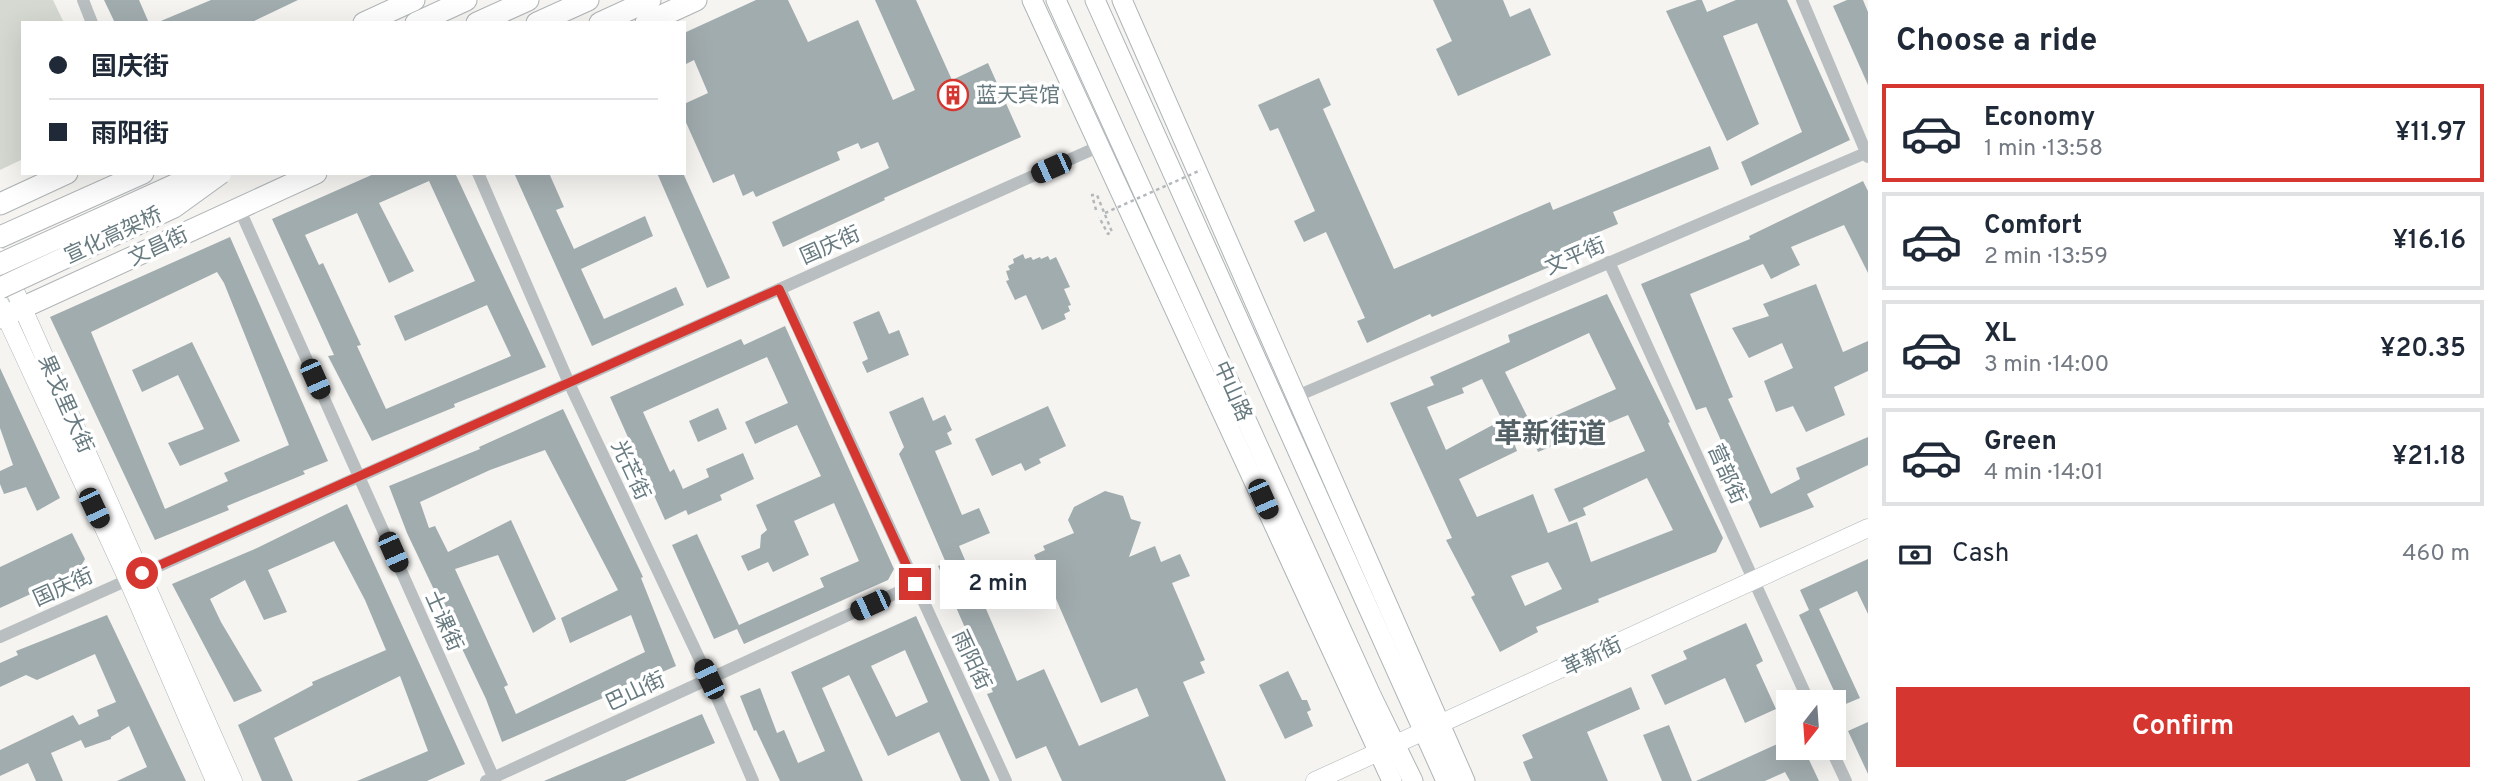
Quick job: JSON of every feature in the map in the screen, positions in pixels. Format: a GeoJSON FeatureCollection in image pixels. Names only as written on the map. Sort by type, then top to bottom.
{"type":"FeatureCollection","features":[{"type":"Feature","properties":{"kind":"highway"},"geometry":{"type":"LineString","coordinates":[[368,21],[415,0]]}},
{"type":"Feature","properties":{"kind":"highway"},"geometry":{"type":"LineString","coordinates":[[420,21],[466,0]]}},
{"type":"Feature","properties":{"kind":"highway"},"geometry":{"type":"LineString","coordinates":[[481,21],[528,0]]}},
{"type":"Feature","properties":{"kind":"highway"},"geometry":{"type":"LineString","coordinates":[[542,21],[589,0]]}},
{"type":"Feature","properties":{"kind":"highway"},"geometry":{"type":"LineString","coordinates":[[604,21],[650,0]]}},
{"type":"Feature","properties":{"kind":"highway"},"geometry":{"type":"LineString","coordinates":[[650,21],[696,0]]}},
{"type":"Feature","properties":{"kind":"highway"},"geometry":{"type":"LineString","coordinates":[[0,204],[63,175]]}},
{"type":"Feature","properties":{"kind":"highway"},"geometry":{"type":"LineString","coordinates":[[0,237],[138,175]]}},
{"type":"Feature","properties":{"kind":"highway"},"geometry":{"type":"LineString","coordinates":[[0,264],[197,175]]}},
{"type":"Feature","properties":{"kind":"highway","name":"宣化高架桥"},"geometry":{"type":"LineString","coordinates":[[0,288],[174,207],[218,175]]}},
{"type":"Feature","properties":{"kind":"highway"},"geometry":{"type":"LineString","coordinates":[[289,186],[304,175]]}},
{"type":"Feature","properties":{"kind":"highway","name":"文昌街"},"geometry":{"type":"LineString","coordinates":[[7,311],[312,175]]}},
{"type":"Feature","properties":{"kind":"main road"},"geometry":{"type":"LineString","coordinates":[[1032,0],[1388,748],[1392,781]]}},
{"type":"Feature","properties":{"kind":"main road","name":"中山路"},"geometry":{"type":"LineString","coordinates":[[1056,0],[1360,669],[1388,748],[1413,781]]}},
{"type":"Feature","properties":{"kind":"main road","name":"中山路"},"geometry":{"type":"LineString","coordinates":[[1095,0],[1432,729],[1446,781]]}},
{"type":"Feature","properties":{"kind":"main road"},"geometry":{"type":"LineString","coordinates":[[1122,0],[1297,396],[1432,729],[1465,781]]}},
{"type":"Feature","properties":{"kind":"main road","name":"果戈里大街"},"geometry":{"type":"LineString","coordinates":[[0,257],[7,311],[233,781]]}},
{"type":"Feature","properties":{"kind":"main road","name":"革新街"},"geometry":{"type":"LineString","coordinates":[[1315,781],[1868,528]]}},
{"type":"Feature","properties":{"kind":"main road","name":"果戈里大街"},"geometry":{"type":"LineString","coordinates":[[135,576],[215,781]]}},
{"type":"Feature","properties":{"kind":"street"},"geometry":{"type":"LineString","coordinates":[[83,0],[91,21]]}},
{"type":"Feature","properties":{"kind":"street"},"geometry":{"type":"LineString","coordinates":[[1802,0],[1867,154]]}},
{"type":"Feature","properties":{"kind":"street","name":"国庆街"},"geometry":{"type":"LineString","coordinates":[[0,636],[1100,146]]}},
{"type":"Feature","properties":{"kind":"street","name":"文平街"},"geometry":{"type":"LineString","coordinates":[[1297,396],[1867,154]]}},
{"type":"Feature","properties":{"kind":"street","name":"光芒街"},"geometry":{"type":"LineString","coordinates":[[479,175],[569,383],[709,679],[753,781]]}},
{"type":"Feature","properties":{"kind":"street","name":"士课街"},"geometry":{"type":"LineString","coordinates":[[239,208],[491,780]]}},
{"type":"Feature","properties":{"kind":"street","name":"营部街"},"geometry":{"type":"LineString","coordinates":[[1609,262],[1804,690]]}},
{"type":"Feature","properties":{"kind":"street","name":"雨阳街"},"geometry":{"type":"LineString","coordinates":[[779,289],[1006,781]]}},
{"type":"Feature","properties":{"kind":"street","name":"巴山街"},"geometry":{"type":"LineString","coordinates":[[491,780],[915,584]]}},
{"type":"Feature","properties":{"kind":"street"},"geometry":{"type":"LineString","coordinates":[[1836,760],[1846,781]]}},
{"type":"Feature","properties":{"kind":"path"},"geometry":{"type":"LineString","coordinates":[[1105,213],[1201,170]]}},
{"type":"Feature","properties":{"kind":"path"},"geometry":{"type":"LineString","coordinates":[[1096,210],[1092,195],[1097,195],[1112,232],[1108,234],[1099,217]]}},
{"type":"Feature","properties":{"kind":"shaded area"},"geometry":{"type":"Polygon","coordinates":[[[0,0],[53,0],[63,21],[21,21],[21,160],[0,170],[0,0]]]}},
{"type":"Feature","properties":{"kind":"building"},"geometry":{"type":"Polygon","coordinates":[[[104,0],[139,0],[148,21],[114,21],[104,0]]]}},
{"type":"Feature","properties":{"kind":"building"},"geometry":{"type":"Polygon","coordinates":[[[211,0],[298,0],[254,21],[161,21],[211,0]]]}},
{"type":"Feature","properties":{"kind":"building"},"geometry":{"type":"Polygon","coordinates":[[[756,0],[788,0],[808,42],[858,20],[893,100],[915,90],[875,0],[916,0],[952,80],[988,63],[1021,137],[884,198],[885,200],[783,247],[772,222],[889,168],[878,142],[861,149],[858,143],[837,152],[840,160],[756,197],[753,191],[743,196],[734,174],[713,183],[686,122],[686,103],[708,93],[694,60],[686,64],[686,32],[756,0]]]}},
{"type":"Feature","properties":{"kind":"building"},"geometry":{"type":"Polygon","coordinates":[[[1433,0],[1503,0],[1510,17],[1530,8],[1551,55],[1458,96],[1436,49],[1452,41],[1433,0]]]}},
{"type":"Feature","properties":{"kind":"building"},"geometry":{"type":"Polygon","coordinates":[[[1702,0],[1707,12],[1736,0],[1787,0],[1850,140],[1751,186],[1741,162],[1802,132],[1757,23],[1723,36],[1759,124],[1727,141],[1666,11],[1702,0]]]}},
{"type":"Feature","properties":{"kind":"building"},"geometry":{"type":"Polygon","coordinates":[[[1847,0],[1863,0],[1868,12],[1868,85],[1833,6],[1847,0]]]}},
{"type":"Feature","properties":{"kind":"building"},"geometry":{"type":"Polygon","coordinates":[[[1319,78],[1331,105],[1323,109],[1394,269],[1550,202],[1553,210],[1710,146],[1719,169],[1613,212],[1618,224],[1568,245],[1573,257],[1432,317],[1430,314],[1367,343],[1357,321],[1365,318],[1326,232],[1304,242],[1294,221],[1315,211],[1278,128],[1270,131],[1258,105],[1319,78]]]}},
{"type":"Feature","properties":{"kind":"building"},"geometry":{"type":"Polygon","coordinates":[[[371,175],[456,175],[546,367],[372,441],[328,356],[334,355],[272,219],[371,175]],[[429,181],[379,203],[414,271],[389,283],[357,213],[305,235],[319,265],[323,263],[361,345],[357,346],[386,409],[511,356],[487,305],[405,341],[394,316],[475,281],[429,181]]]}},
{"type":"Feature","properties":{"kind":"building"},"geometry":{"type":"Polygon","coordinates":[[[515,175],[550,175],[564,207],[556,210],[574,249],[645,216],[653,236],[581,269],[604,319],[676,287],[684,305],[592,346],[515,175]]]}},
{"type":"Feature","properties":{"kind":"building"},"geometry":{"type":"Polygon","coordinates":[[[658,175],[684,175],[730,278],[707,288],[658,175]]]}},
{"type":"Feature","properties":{"kind":"building"},"geometry":{"type":"Polygon","coordinates":[[[1863,181],[1868,191],[1868,273],[1844,225],[1791,247],[1800,265],[1771,279],[1763,264],[1690,294],[1733,397],[1728,399],[1771,494],[1800,479],[1796,468],[1868,437],[1868,465],[1807,494],[1814,507],[1760,528],[1706,407],[1696,410],[1641,284],[1750,239],[1749,236],[1863,181]]]}},
{"type":"Feature","properties":{"kind":"building"},"geometry":{"type":"Polygon","coordinates":[[[230,237],[328,461],[303,471],[305,474],[227,506],[229,510],[155,540],[50,317],[230,237]],[[217,272],[91,332],[165,509],[228,481],[224,473],[289,445],[224,283],[217,272]]]}},
{"type":"Feature","properties":{"kind":"building"},"geometry":{"type":"Polygon","coordinates":[[[1023,254],[1025,259],[1031,257],[1033,260],[1048,256],[1050,260],[1056,257],[1070,287],[1064,289],[1071,305],[1068,306],[1070,311],[1064,314],[1066,319],[1042,330],[1026,295],[1015,300],[1006,281],[1009,280],[1006,271],[1010,270],[1008,266],[1014,263],[1013,259],[1023,254]]]}},
{"type":"Feature","properties":{"kind":"building"},"geometry":{"type":"Polygon","coordinates":[[[1816,284],[1843,352],[1868,341],[1868,371],[1834,387],[1845,415],[1806,432],[1793,406],[1776,412],[1764,381],[1793,368],[1782,343],[1749,358],[1732,328],[1769,316],[1763,304],[1816,284]]]}},
{"type":"Feature","properties":{"kind":"building"},"geometry":{"type":"Polygon","coordinates":[[[1607,294],[1723,538],[1716,552],[1536,627],[1538,632],[1500,652],[1471,597],[1475,595],[1446,540],[1452,538],[1390,403],[1434,385],[1430,377],[1510,342],[1508,335],[1607,294]],[[1589,333],[1505,372],[1532,426],[1616,389],[1589,333]],[[1482,379],[1462,388],[1464,393],[1427,407],[1446,450],[1502,420],[1482,379]],[[1628,415],[1538,452],[1528,428],[1511,435],[1517,451],[1459,479],[1477,517],[1533,494],[1548,533],[1577,522],[1591,562],[1673,530],[1647,478],[1583,508],[1586,515],[1569,522],[1554,489],[1645,451],[1628,415]],[[1548,562],[1511,576],[1525,606],[1562,589],[1548,562]]]}},
{"type":"Feature","properties":{"kind":"building"},"geometry":{"type":"Polygon","coordinates":[[[879,311],[889,334],[899,330],[909,355],[867,373],[862,362],[868,359],[853,322],[879,311]]]}},
{"type":"Feature","properties":{"kind":"building"},"geometry":{"type":"Polygon","coordinates":[[[785,326],[894,569],[888,580],[744,644],[737,629],[714,639],[672,545],[697,534],[739,625],[824,587],[820,578],[859,561],[834,503],[794,521],[809,555],[773,572],[768,562],[748,571],[741,556],[760,548],[761,535],[767,530],[756,505],[821,476],[797,425],[755,444],[745,422],[788,403],[767,357],[643,412],[670,472],[674,469],[683,489],[709,477],[706,469],[743,453],[754,479],[720,495],[722,500],[688,515],[686,510],[665,520],[610,397],[741,339],[744,345],[785,326]]]}},
{"type":"Feature","properties":{"kind":"building"},"geometry":{"type":"Polygon","coordinates":[[[192,342],[240,441],[180,466],[168,443],[204,429],[178,375],[142,392],[132,370],[192,342]]]}},
{"type":"Feature","properties":{"kind":"building"},"geometry":{"type":"Polygon","coordinates":[[[0,368],[60,498],[37,511],[26,487],[4,494],[0,484],[0,471],[13,465],[0,428],[0,368]]]}},
{"type":"Feature","properties":{"kind":"building"},"geometry":{"type":"Polygon","coordinates":[[[923,397],[933,421],[945,415],[952,430],[947,433],[952,444],[935,451],[962,515],[979,508],[990,533],[959,546],[1017,681],[1044,669],[1079,746],[1149,716],[1137,688],[1101,703],[1050,585],[1037,591],[1025,564],[1036,560],[1034,555],[1045,550],[1043,546],[1074,533],[1068,520],[1074,507],[1105,491],[1123,496],[1131,519],[1141,522],[1129,557],[1155,546],[1161,562],[1180,554],[1190,576],[1172,583],[1205,660],[1200,662],[1205,673],[1183,682],[1226,781],[1062,781],[1046,746],[1016,759],[987,694],[993,692],[938,566],[946,563],[899,454],[904,447],[889,412],[923,397]]]}},
{"type":"Feature","properties":{"kind":"building"},"geometry":{"type":"Polygon","coordinates":[[[1048,406],[1066,446],[1039,459],[1041,463],[1025,471],[1021,463],[992,476],[975,439],[1048,406]]]}},
{"type":"Feature","properties":{"kind":"building"},"geometry":{"type":"Polygon","coordinates":[[[718,408],[727,429],[698,442],[689,421],[718,408]]]}},
{"type":"Feature","properties":{"kind":"building"},"geometry":{"type":"Polygon","coordinates":[[[563,409],[643,577],[641,578],[676,666],[502,742],[486,699],[407,533],[389,486],[480,449],[479,447],[563,409]],[[545,450],[490,470],[420,502],[429,528],[435,526],[448,552],[511,520],[556,619],[533,633],[498,555],[455,569],[508,685],[504,687],[516,714],[645,652],[631,615],[570,643],[561,618],[618,590],[545,450]]]}},
{"type":"Feature","properties":{"kind":"building"},"geometry":{"type":"Polygon","coordinates":[[[347,504],[465,764],[427,781],[357,781],[428,751],[400,676],[274,738],[293,781],[262,781],[238,725],[313,685],[312,682],[386,650],[365,600],[334,541],[268,570],[287,612],[264,620],[245,580],[210,599],[262,691],[234,702],[172,584],[257,548],[347,504]]]}},
{"type":"Feature","properties":{"kind":"building"},"geometry":{"type":"Polygon","coordinates":[[[72,533],[85,559],[77,573],[0,608],[0,567],[72,533]]]}},
{"type":"Feature","properties":{"kind":"building"},"geometry":{"type":"Polygon","coordinates":[[[1868,559],[1868,614],[1857,591],[1819,609],[1860,698],[1846,704],[1846,690],[1834,690],[1799,615],[1809,610],[1800,590],[1868,559]]]}},
{"type":"Feature","properties":{"kind":"building"},"geometry":{"type":"Polygon","coordinates":[[[107,615],[186,781],[117,781],[147,767],[129,726],[111,739],[85,748],[81,740],[51,753],[63,781],[36,781],[28,763],[0,776],[0,750],[73,715],[79,725],[99,716],[97,710],[116,702],[95,654],[37,680],[26,675],[0,687],[0,663],[18,655],[16,651],[107,615]]]}},
{"type":"Feature","properties":{"kind":"building"},"geometry":{"type":"Polygon","coordinates":[[[916,616],[990,781],[961,781],[939,732],[888,756],[849,675],[822,688],[863,781],[780,781],[756,730],[754,731],[740,696],[760,688],[777,733],[784,730],[798,763],[825,751],[791,672],[916,616]],[[905,650],[871,666],[896,717],[928,702],[905,650]]]}},
{"type":"Feature","properties":{"kind":"building"},"geometry":{"type":"Polygon","coordinates":[[[1746,623],[1763,661],[1756,665],[1776,709],[1745,723],[1725,678],[1665,705],[1651,675],[1687,659],[1683,651],[1746,623]]]}},
{"type":"Feature","properties":{"kind":"building"},"geometry":{"type":"Polygon","coordinates":[[[1288,671],[1302,700],[1307,700],[1311,710],[1307,712],[1313,726],[1285,739],[1259,685],[1288,671]]]}},
{"type":"Feature","properties":{"kind":"building"},"geometry":{"type":"Polygon","coordinates":[[[1631,687],[1640,709],[1587,732],[1608,781],[1531,781],[1523,762],[1533,758],[1522,735],[1631,687]]]}},
{"type":"Feature","properties":{"kind":"building"},"geometry":{"type":"Polygon","coordinates":[[[702,714],[715,743],[625,781],[544,781],[702,714]]]}},
{"type":"Feature","properties":{"kind":"building"},"geometry":{"type":"Polygon","coordinates":[[[1868,722],[1868,774],[1848,731],[1868,722]]]}},
{"type":"Feature","properties":{"kind":"building"},"geometry":{"type":"Polygon","coordinates":[[[1669,725],[1692,781],[1662,781],[1643,735],[1669,725]]]}},
{"type":"Feature","properties":{"kind":"building"},"geometry":{"type":"Polygon","coordinates":[[[1776,744],[1776,760],[1809,760],[1819,781],[1790,781],[1785,772],[1765,781],[1696,781],[1776,744]]]}},
{"type":"Feature","properties":{"kind":"place","name":"蓝天宾馆"},"geometry":{"type":"Point","coordinates":[953,95]}},
{"type":"Feature","properties":{"kind":"district","name":"革新街道"},"geometry":{"type":"Point","coordinates":[1550,433]}},
{"type":"Feature","properties":{"kind":"route"},"geometry":{"type":"LineString","coordinates":[[142,573],[779,289],[915,584]]}}]}
